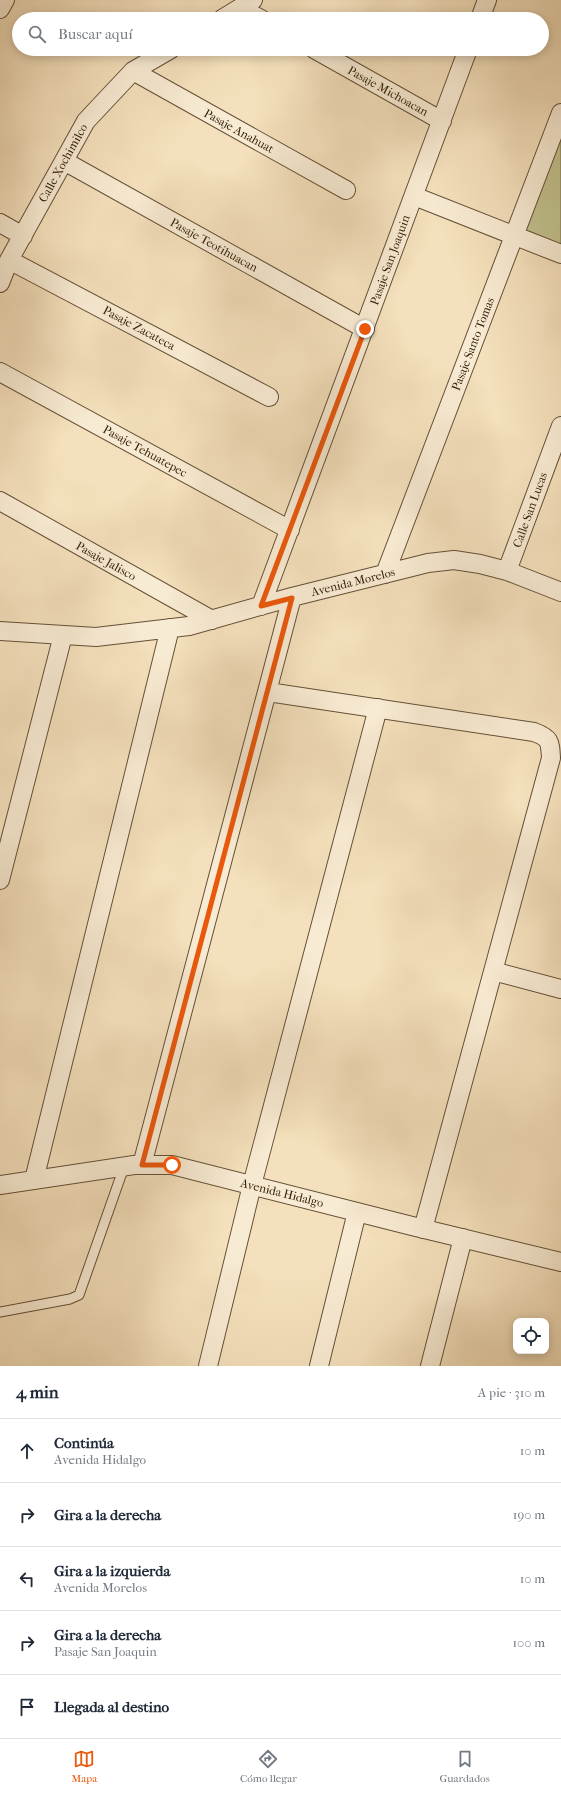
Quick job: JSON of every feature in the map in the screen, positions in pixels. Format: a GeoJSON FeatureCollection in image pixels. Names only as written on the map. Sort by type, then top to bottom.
{"type":"FeatureCollection","features":[{"type":"Feature","properties":{"kind":"street"},"geometry":{"type":"LineString","coordinates":[[0,9],[5,0]]}},
{"type":"Feature","properties":{"kind":"street"},"geometry":{"type":"LineString","coordinates":[[483,12],[487,0]]}},
{"type":"Feature","properties":{"kind":"street"},"geometry":{"type":"LineString","coordinates":[[234,12],[247,4],[254,12]]}},
{"type":"Feature","properties":{"kind":"street","name":"Calle Xochimilco"},"geometry":{"type":"LineString","coordinates":[[0,282],[9,260],[86,121],[133,71],[159,56]]}},
{"type":"Feature","properties":{"kind":"street","name":"Pasaje Michoacan"},"geometry":{"type":"LineString","coordinates":[[326,56],[442,121]]}},
{"type":"Feature","properties":{"kind":"street","name":"Pasaje San Joaquin"},"geometry":{"type":"LineString","coordinates":[[261,606],[465,56]]}},
{"type":"Feature","properties":{"kind":"street","name":"Pasaje Anahuat"},"geometry":{"type":"LineString","coordinates":[[133,71],[346,190]]}},
{"type":"Feature","properties":{"kind":"street","name":"Pasaje Santo Tomas"},"geometry":{"type":"LineString","coordinates":[[384,574],[561,113]]}},
{"type":"Feature","properties":{"kind":"street","name":"Pasaje Teotihuacan"},"geometry":{"type":"LineString","coordinates":[[64,161],[365,329]]}},
{"type":"Feature","properties":{"kind":"street"},"geometry":{"type":"LineString","coordinates":[[414,196],[561,254]]}},
{"type":"Feature","properties":{"kind":"street"},"geometry":{"type":"LineString","coordinates":[[0,223],[23,236]]}},
{"type":"Feature","properties":{"kind":"street","name":"Pasaje Zacateca"},"geometry":{"type":"LineString","coordinates":[[9,260],[269,397]]}},
{"type":"Feature","properties":{"kind":"street","name":"Pasaje Tehuatepec"},"geometry":{"type":"LineString","coordinates":[[0,372],[290,530]]}},
{"type":"Feature","properties":{"kind":"street","name":"Calle San Lucas"},"geometry":{"type":"LineString","coordinates":[[507,571],[561,426]]}},
{"type":"Feature","properties":{"kind":"street","name":"Pasaje Jalisco"},"geometry":{"type":"LineString","coordinates":[[0,501],[212,620]]}},
{"type":"Feature","properties":{"kind":"street","name":"Avenida Morelos"},"geometry":{"type":"LineString","coordinates":[[0,631],[96,637],[189,626],[428,563],[454,560],[480,564],[507,571],[561,592]]}},
{"type":"Feature","properties":{"kind":"street"},"geometry":{"type":"LineString","coordinates":[[133,1166],[268,692],[292,598]]}},
{"type":"Feature","properties":{"kind":"street"},"geometry":{"type":"LineString","coordinates":[[34,1180],[170,628]]}},
{"type":"Feature","properties":{"kind":"street"},"geometry":{"type":"LineString","coordinates":[[0,880],[63,635]]}},
{"type":"Feature","properties":{"kind":"street"},"geometry":{"type":"LineString","coordinates":[[268,692],[534,732],[545,736],[548,740],[551,758],[424,1229]]}},
{"type":"Feature","properties":{"kind":"street"},"geometry":{"type":"LineString","coordinates":[[208,1366],[252,1186],[378,708]]}},
{"type":"Feature","properties":{"kind":"street"},"geometry":{"type":"LineString","coordinates":[[493,971],[561,989]]}},
{"type":"Feature","properties":{"kind":"street","name":"Avenida Hidalgo"},"geometry":{"type":"LineString","coordinates":[[0,1185],[133,1166],[172,1165],[561,1262]]}},
{"type":"Feature","properties":{"kind":"street"},"geometry":{"type":"LineString","coordinates":[[319,1366],[357,1212]]}},
{"type":"Feature","properties":{"kind":"street"},"geometry":{"type":"LineString","coordinates":[[430,1366],[463,1238]]}},
{"type":"Feature","properties":{"kind":"lane"},"geometry":{"type":"LineString","coordinates":[[0,1312],[70,1300],[79,1295],[133,1166]]}},
{"type":"Feature","properties":{"kind":"green space"},"geometry":{"type":"Polygon","coordinates":[[[561,124],[561,249],[518,232],[561,124]]]}},
{"type":"Feature","properties":{"kind":"route"},"geometry":{"type":"LineString","coordinates":[[172,1165],[142,1165],[292,598],[261,606],[365,329]]}}]}
